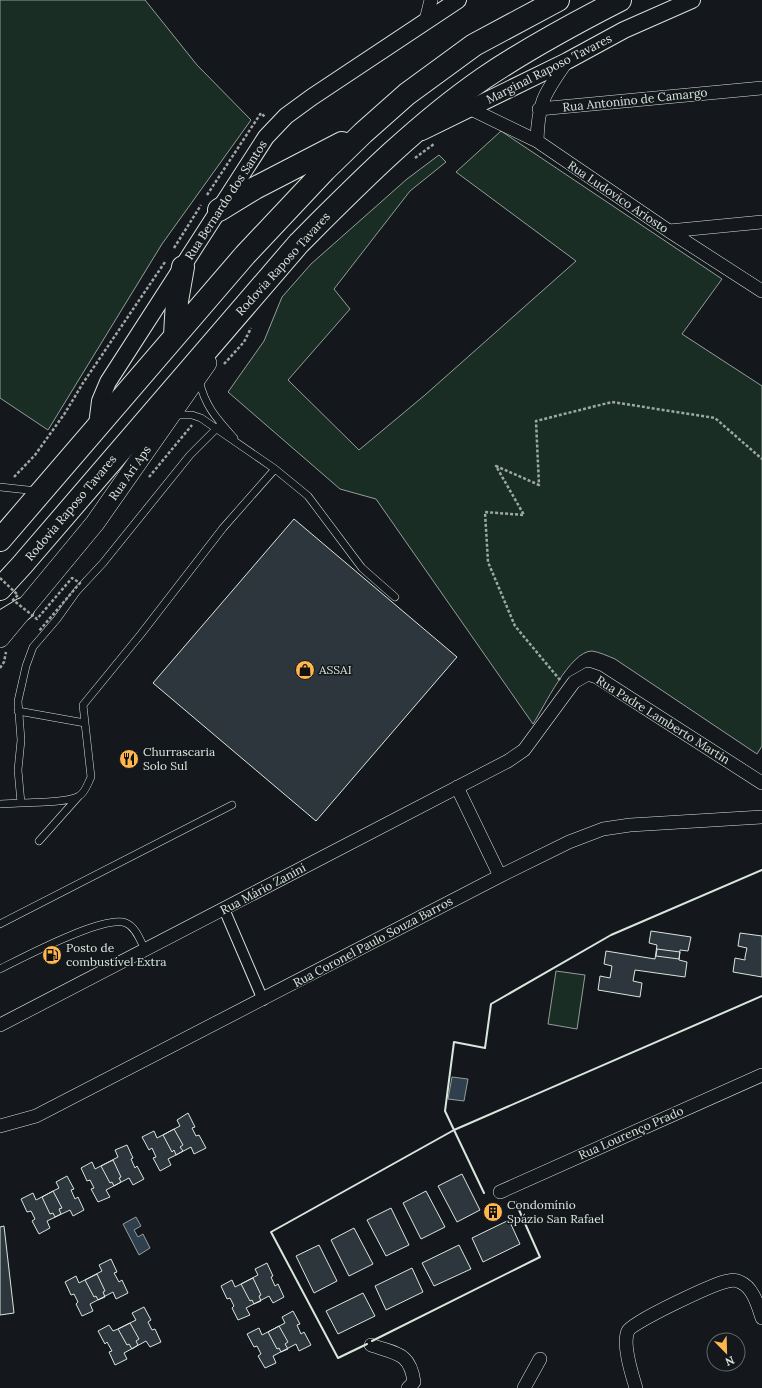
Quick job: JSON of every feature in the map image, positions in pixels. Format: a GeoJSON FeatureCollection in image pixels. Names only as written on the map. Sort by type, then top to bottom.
{"type":"FeatureCollection","features":[{"type":"Feature","properties":{"kind":"highway"},"geometry":{"type":"LineString","coordinates":[[0,540],[175,335],[288,208],[363,133],[407,94],[474,46],[558,0]]}},
{"type":"Feature","properties":{"kind":"highway","name":"Rodovia Raposo Tavares"},"geometry":{"type":"LineString","coordinates":[[0,589],[299,243],[348,194],[408,139],[483,78],[559,31],[620,0]]}},
{"type":"Feature","properties":{"kind":"highway"},"geometry":{"type":"LineString","coordinates":[[209,203],[255,188],[363,133]]}},
{"type":"Feature","properties":{"kind":"highway"},"geometry":{"type":"LineString","coordinates":[[173,261],[178,301],[175,335]]}},
{"type":"Feature","properties":{"kind":"highway"},"geometry":{"type":"LineString","coordinates":[[0,623],[23,609]]}},
{"type":"Feature","properties":{"kind":"main road","name":"Rua Ari Aps"},"geometry":{"type":"LineString","coordinates":[[0,638],[95,523],[250,300]]}},
{"type":"Feature","properties":{"kind":"street"},"geometry":{"type":"LineString","coordinates":[[426,20],[431,0]]}},
{"type":"Feature","properties":{"kind":"street","name":"Marginal Raposo Tavares"},"geometry":{"type":"LineString","coordinates":[[408,139],[567,61],[624,30],[692,0]]}},
{"type":"Feature","properties":{"kind":"street","name":"Rua Bernardo dos Santos"},"geometry":{"type":"LineString","coordinates":[[97,426],[100,401],[108,382],[173,261],[209,203],[286,116],[426,20],[451,1]]}},
{"type":"Feature","properties":{"kind":"street"},"geometry":{"type":"LineString","coordinates":[[536,141],[539,109],[550,85],[567,61]]}},
{"type":"Feature","properties":{"kind":"street","name":"Rua Antonino de Camargo"},"geometry":{"type":"LineString","coordinates":[[539,109],[762,88]]}},
{"type":"Feature","properties":{"kind":"street","name":"Rua Ludovico Ariosto"},"geometry":{"type":"LineString","coordinates":[[470,109],[536,141],[669,231],[762,291]]}},
{"type":"Feature","properties":{"kind":"street"},"geometry":{"type":"LineString","coordinates":[[669,231],[762,222]]}},
{"type":"Feature","properties":{"kind":"street","name":"Rua Padre Lamberto Martin"},"geometry":{"type":"LineString","coordinates":[[524,750],[568,690],[582,676],[588,674],[597,677],[762,783]]}},
{"type":"Feature","properties":{"kind":"street","name":"Rua Mário Zanini"},"geometry":{"type":"LineString","coordinates":[[0,1026],[457,788],[508,761],[524,750]]}},
{"type":"Feature","properties":{"kind":"street"},"geometry":{"type":"LineString","coordinates":[[457,788],[500,876]]}},
{"type":"Feature","properties":{"kind":"street","name":"Rua Coronel Paulo Souza Barros"},"geometry":{"type":"LineString","coordinates":[[0,1126],[36,1116],[263,1000],[500,876],[569,842],[603,829],[630,825],[762,817]]}},
{"type":"Feature","properties":{"kind":"street"},"geometry":{"type":"LineString","coordinates":[[224,909],[263,1000]]}},
{"type":"Feature","properties":{"kind":"street","name":"Rua Lourenço Prado"},"geometry":{"type":"LineString","coordinates":[[500,1192],[762,1075]]}},
{"type":"Feature","properties":{"kind":"street"},"geometry":{"type":"LineString","coordinates":[[636,1388],[626,1337],[630,1327],[649,1316],[704,1290],[727,1281],[734,1280],[745,1284],[750,1290],[762,1318]]}},
{"type":"Feature","properties":{"kind":"street"},"geometry":{"type":"LineString","coordinates":[[371,1345],[404,1356],[412,1369],[414,1382],[408,1388]]}},
{"type":"Feature","properties":{"kind":"street"},"geometry":{"type":"LineString","coordinates":[[524,1388],[540,1359]]}},
{"type":"Feature","properties":{"kind":"lane"},"geometry":{"type":"LineString","coordinates":[[198,375],[202,395],[219,426]]}},
{"type":"Feature","properties":{"kind":"lane"},"geometry":{"type":"LineString","coordinates":[[170,415],[198,417],[219,426],[275,469],[308,496],[344,546],[362,568],[395,598]]}},
{"type":"Feature","properties":{"kind":"lane"},"geometry":{"type":"LineString","coordinates":[[21,803],[18,770],[21,740],[18,701],[26,666],[33,647],[57,619],[77,591],[103,563],[190,455],[219,426]]}},
{"type":"Feature","properties":{"kind":"lane"},"geometry":{"type":"LineString","coordinates":[[39,841],[79,796],[91,777],[83,705],[118,664],[223,528],[275,469]]}},
{"type":"Feature","properties":{"kind":"lane"},"geometry":{"type":"LineString","coordinates":[[3,487],[41,491]]}},
{"type":"Feature","properties":{"kind":"lane"},"geometry":{"type":"LineString","coordinates":[[18,711],[85,723]]}},
{"type":"Feature","properties":{"kind":"lane"},"geometry":{"type":"LineString","coordinates":[[0,804],[66,800],[79,796]]}},
{"type":"Feature","properties":{"kind":"lane"},"geometry":{"type":"LineString","coordinates":[[0,924],[232,805]]}},
{"type":"Feature","properties":{"kind":"lane"},"geometry":{"type":"LineString","coordinates":[[0,969],[69,935],[117,922],[126,922],[132,927],[145,950]]}},
{"type":"Feature","properties":{"kind":"path"},"geometry":{"type":"LineString","coordinates":[[3,487],[35,455],[66,413],[83,383],[173,261],[209,203],[261,113],[276,126]]}},
{"type":"Feature","properties":{"kind":"path"},"geometry":{"type":"LineString","coordinates":[[413,160],[440,140]]}},
{"type":"Feature","properties":{"kind":"path"},"geometry":{"type":"LineString","coordinates":[[219,370],[244,342],[252,324]]}},
{"type":"Feature","properties":{"kind":"path"},"geometry":{"type":"LineString","coordinates":[[568,690],[515,626],[488,562],[485,512],[524,515],[496,466],[539,485],[536,420],[612,402],[715,418],[762,459]]}},
{"type":"Feature","properties":{"kind":"path"},"geometry":{"type":"LineString","coordinates":[[0,578],[18,595],[13,600],[37,619],[72,578],[80,583],[39,630]]}},
{"type":"Feature","properties":{"kind":"green space"},"geometry":{"type":"Polygon","coordinates":[[[0,0],[145,0],[197,65],[251,120],[162,244],[48,430],[0,398],[0,0]]]}},
{"type":"Feature","properties":{"kind":"green space"},"geometry":{"type":"Polygon","coordinates":[[[501,131],[722,279],[682,334],[762,386],[762,746],[757,754],[615,659],[592,651],[584,653],[575,660],[558,681],[533,724],[376,499],[340,489],[228,392],[264,341],[282,297],[311,264],[407,179],[439,155],[446,162],[410,191],[334,289],[350,309],[288,380],[359,450],[425,395],[576,261],[456,172],[501,131]]]}},
{"type":"Feature","properties":{"kind":"green space"},"geometry":{"type":"Polygon","coordinates":[[[556,971],[585,975],[577,1029],[548,1024],[556,971]]]}},
{"type":"Feature","properties":{"kind":"water"},"geometry":{"type":"Polygon","coordinates":[[[452,1077],[468,1079],[464,1101],[448,1099],[452,1077]]]}},
{"type":"Feature","properties":{"kind":"water"},"geometry":{"type":"Polygon","coordinates":[[[136,1217],[141,1226],[134,1230],[138,1237],[143,1234],[150,1248],[139,1255],[123,1224],[136,1217]]]}},
{"type":"Feature","properties":{"kind":"building","name":"ASSAI"},"geometry":{"type":"Polygon","coordinates":[[[294,519],[457,657],[316,821],[153,683],[294,519]]]}},
{"type":"Feature","properties":{"kind":"building"},"geometry":{"type":"Polygon","coordinates":[[[651,931],[691,937],[688,951],[680,950],[679,960],[687,962],[685,977],[635,970],[633,981],[642,983],[640,997],[598,990],[600,976],[610,978],[612,966],[604,964],[606,951],[655,959],[657,945],[649,943],[651,931]]]}},
{"type":"Feature","properties":{"kind":"building"},"geometry":{"type":"Polygon","coordinates":[[[740,933],[762,936],[762,977],[733,972],[735,958],[745,960],[747,948],[738,946],[740,933]]]}},
{"type":"Feature","properties":{"kind":"building"},"geometry":{"type":"Polygon","coordinates":[[[657,949],[680,952],[679,959],[656,956],[657,949]]]}},
{"type":"Feature","properties":{"kind":"building"},"geometry":{"type":"Polygon","coordinates":[[[188,1113],[195,1127],[192,1128],[196,1136],[199,1135],[206,1148],[194,1154],[191,1147],[168,1159],[171,1165],[160,1171],[153,1158],[156,1157],[152,1148],[149,1150],[142,1137],[154,1131],[157,1138],[180,1126],[177,1120],[188,1113]]]}},
{"type":"Feature","properties":{"kind":"building"},"geometry":{"type":"Polygon","coordinates":[[[174,1129],[183,1145],[180,1147],[183,1151],[176,1155],[174,1150],[172,1152],[163,1135],[174,1129]]]}},
{"type":"Feature","properties":{"kind":"building"},"geometry":{"type":"Polygon","coordinates":[[[127,1145],[133,1158],[131,1159],[135,1168],[137,1166],[144,1179],[133,1185],[129,1178],[106,1190],[110,1197],[98,1202],[91,1189],[94,1188],[90,1180],[87,1181],[81,1168],[92,1162],[95,1169],[118,1157],[115,1150],[127,1145]]]}},
{"type":"Feature","properties":{"kind":"building"},"geometry":{"type":"Polygon","coordinates":[[[113,1160],[121,1177],[119,1178],[121,1182],[114,1186],[112,1182],[110,1183],[101,1166],[113,1160]]]}},
{"type":"Feature","properties":{"kind":"building"},"geometry":{"type":"Polygon","coordinates":[[[462,1174],[480,1210],[457,1222],[438,1186],[462,1174]]]}},
{"type":"Feature","properties":{"kind":"building"},"geometry":{"type":"Polygon","coordinates":[[[67,1176],[74,1189],[71,1190],[75,1199],[78,1197],[84,1210],[73,1216],[70,1210],[47,1221],[50,1228],[39,1234],[32,1221],[35,1219],[31,1211],[27,1212],[21,1199],[33,1193],[36,1200],[59,1188],[56,1182],[67,1176]]]}},
{"type":"Feature","properties":{"kind":"building"},"geometry":{"type":"Polygon","coordinates":[[[53,1191],[62,1208],[59,1209],[61,1214],[55,1217],[53,1213],[50,1214],[42,1197],[53,1191]]]}},
{"type":"Feature","properties":{"kind":"building"},"geometry":{"type":"Polygon","coordinates":[[[426,1191],[445,1227],[421,1239],[403,1203],[426,1191]]]}},
{"type":"Feature","properties":{"kind":"building","name":"Condomínio Spázio San Rafael"},"geometry":{"type":"Polygon","coordinates":[[[495,1206],[498,1213],[491,1216],[488,1209],[495,1206]]]}},
{"type":"Feature","properties":{"kind":"building"},"geometry":{"type":"Polygon","coordinates":[[[391,1208],[409,1245],[386,1256],[367,1220],[391,1208]]]}},
{"type":"Feature","properties":{"kind":"building"},"geometry":{"type":"Polygon","coordinates":[[[509,1220],[520,1244],[483,1262],[472,1238],[509,1220]]]}},
{"type":"Feature","properties":{"kind":"building"},"geometry":{"type":"Polygon","coordinates":[[[4,1226],[14,1313],[0,1315],[0,1227],[4,1226]]]}},
{"type":"Feature","properties":{"kind":"building"},"geometry":{"type":"Polygon","coordinates":[[[354,1228],[373,1264],[349,1276],[331,1240],[354,1228]]]}},
{"type":"Feature","properties":{"kind":"building"},"geometry":{"type":"Polygon","coordinates":[[[319,1245],[337,1281],[314,1293],[296,1256],[319,1245]]]}},
{"type":"Feature","properties":{"kind":"building"},"geometry":{"type":"Polygon","coordinates":[[[459,1245],[471,1269],[434,1286],[422,1263],[459,1245]]]}},
{"type":"Feature","properties":{"kind":"building"},"geometry":{"type":"Polygon","coordinates":[[[111,1259],[117,1272],[114,1273],[119,1282],[122,1280],[128,1293],[116,1299],[113,1292],[90,1304],[93,1311],[82,1316],[76,1304],[78,1302],[74,1294],[71,1295],[65,1282],[76,1276],[79,1283],[102,1271],[99,1265],[111,1259]]]}},
{"type":"Feature","properties":{"kind":"building"},"geometry":{"type":"Polygon","coordinates":[[[267,1263],[273,1276],[271,1277],[275,1286],[278,1284],[284,1297],[273,1303],[269,1296],[246,1308],[250,1315],[238,1320],[232,1308],[234,1306],[230,1298],[227,1299],[221,1286],[232,1280],[235,1287],[241,1284],[258,1275],[255,1269],[267,1263]]]}},
{"type":"Feature","properties":{"kind":"building"},"geometry":{"type":"Polygon","coordinates":[[[412,1268],[423,1292],[386,1310],[375,1286],[412,1268]]]}},
{"type":"Feature","properties":{"kind":"building"},"geometry":{"type":"Polygon","coordinates":[[[97,1274],[105,1291],[103,1292],[105,1297],[98,1300],[96,1296],[94,1297],[85,1280],[97,1274]]]}},
{"type":"Feature","properties":{"kind":"building"},"geometry":{"type":"Polygon","coordinates":[[[253,1278],[261,1295],[259,1296],[261,1301],[254,1304],[252,1300],[250,1301],[241,1284],[253,1278]]]}},
{"type":"Feature","properties":{"kind":"building"},"geometry":{"type":"Polygon","coordinates":[[[363,1293],[375,1316],[338,1334],[326,1311],[363,1293]]]}},
{"type":"Feature","properties":{"kind":"building"},"geometry":{"type":"Polygon","coordinates":[[[144,1307],[151,1320],[148,1322],[152,1330],[155,1329],[161,1342],[150,1347],[146,1341],[124,1353],[127,1359],[115,1365],[109,1352],[112,1351],[107,1342],[105,1344],[98,1331],[109,1325],[113,1331],[136,1320],[132,1313],[144,1307]]]}},
{"type":"Feature","properties":{"kind":"building"},"geometry":{"type":"Polygon","coordinates":[[[293,1311],[300,1324],[297,1325],[301,1334],[304,1332],[311,1345],[299,1351],[296,1344],[273,1356],[276,1363],[265,1368],[258,1356],[261,1354],[257,1346],[254,1347],[247,1334],[259,1328],[262,1335],[285,1323],[282,1317],[293,1311]]]}},
{"type":"Feature","properties":{"kind":"building"},"geometry":{"type":"Polygon","coordinates":[[[130,1323],[139,1339],[136,1341],[138,1345],[132,1349],[129,1344],[127,1345],[118,1329],[130,1323]]]}},
{"type":"Feature","properties":{"kind":"building"},"geometry":{"type":"Polygon","coordinates":[[[279,1326],[288,1342],[285,1344],[288,1349],[281,1352],[279,1348],[277,1349],[268,1332],[279,1326]]]}},
{"type":"Feature","properties":{"kind":"wall"},"geometry":{"type":"LineString","coordinates":[[762,870],[611,935],[491,1004],[485,1048],[454,1042],[445,1111],[454,1130],[762,996]]}},
{"type":"Feature","properties":{"kind":"wall"},"geometry":{"type":"LineString","coordinates":[[367,1344],[338,1358],[271,1232],[454,1130],[484,1193]]}},
{"type":"Feature","properties":{"kind":"wall"},"geometry":{"type":"LineString","coordinates":[[372,1341],[540,1257],[515,1201]]}},
{"type":"Feature","properties":{"kind":"place","name":"ASSAI"},"geometry":{"type":"Point","coordinates":[305,670]}},
{"type":"Feature","properties":{"kind":"place","name":"Churrascaria Solo Sul"},"geometry":{"type":"Point","coordinates":[129,759]}},
{"type":"Feature","properties":{"kind":"place","name":"Posto de combustível Extra"},"geometry":{"type":"Point","coordinates":[52,955]}},
{"type":"Feature","properties":{"kind":"place","name":"Condomínio Spázio San Rafael"},"geometry":{"type":"Point","coordinates":[493,1212]}}]}
